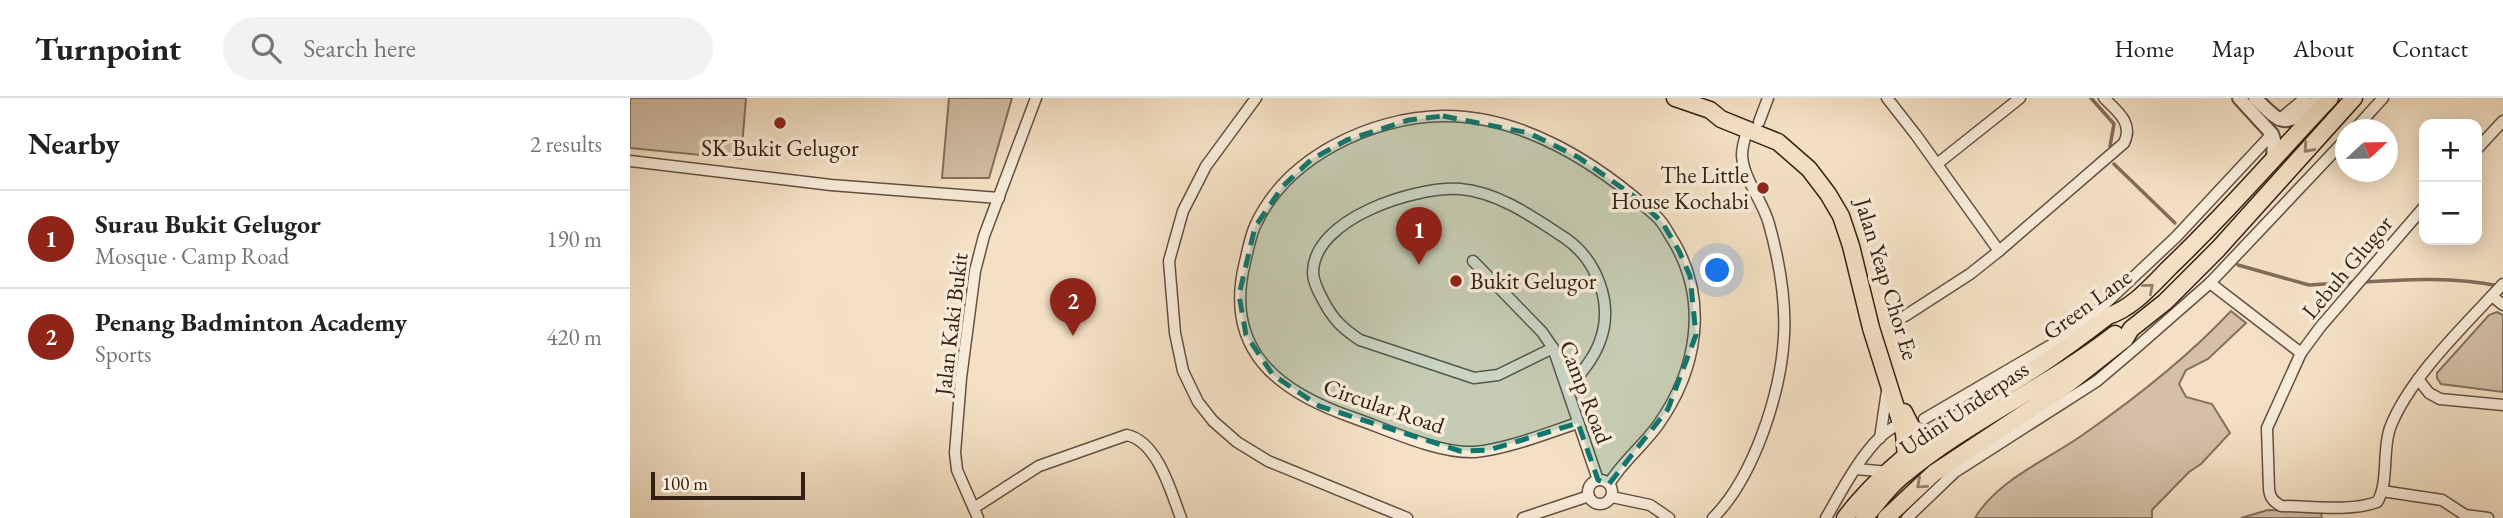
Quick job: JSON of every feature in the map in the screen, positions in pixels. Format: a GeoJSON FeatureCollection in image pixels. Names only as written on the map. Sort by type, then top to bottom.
{"type":"FeatureCollection","features":[{"type":"Feature","properties":{"kind":"main road"},"geometry":{"type":"LineString","coordinates":[[1675,98],[1710,110],[1721,119],[1753,125]]}},
{"type":"Feature","properties":{"kind":"main road","name":"Green Lane"},"geometry":{"type":"LineString","coordinates":[[1845,518],[1889,472],[1931,436],[2040,365],[2108,316],[2120,312],[2189,249],[2330,98]]}},
{"type":"Feature","properties":{"kind":"main road","name":"Green Lane"},"geometry":{"type":"LineString","coordinates":[[1886,518],[1934,473],[2064,387],[2125,339],[2131,330],[2165,302],[2223,243],[2354,98]]}},
{"type":"Feature","properties":{"kind":"main road","name":"Jalan Yeap Chor Ee"},"geometry":{"type":"LineString","coordinates":[[1753,125],[1794,154],[1809,169],[1841,216],[1901,425],[1906,458]]}},
{"type":"Feature","properties":{"kind":"main road","name":"Jalan Yeap Chor Ee"},"geometry":{"type":"LineString","coordinates":[[1753,125],[1789,140],[1812,161],[1835,189],[1856,238],[1907,420],[1912,428],[1931,436]]}},
{"type":"Feature","properties":{"kind":"main road","name":"Udini Underpass"},"geometry":{"type":"LineString","coordinates":[[2063,370],[2115,324],[2120,312]]}},
{"type":"Feature","properties":{"kind":"main road","name":"Udini Underpass"},"geometry":{"type":"LineString","coordinates":[[1864,518],[1897,480],[1934,451],[2089,354],[2118,332],[2131,330]]}},
{"type":"Feature","properties":{"kind":"street","name":"Jalan Kaki Bukit"},"geometry":{"type":"LineString","coordinates":[[976,513],[955,460],[961,378],[975,271],[984,236],[1036,98]]}},
{"type":"Feature","properties":{"kind":"street"},"geometry":{"type":"LineString","coordinates":[[1256,98],[1206,166],[1183,211],[1169,261],[1175,333],[1183,371],[1198,402],[1213,421],[1237,442],[1268,461],[1389,515],[1407,518]]}},
{"type":"Feature","properties":{"kind":"street"},"geometry":{"type":"LineString","coordinates":[[1713,518],[1725,506],[1760,437],[1774,394],[1784,336],[1784,307],[1776,251],[1767,219],[1742,156],[1753,125],[1768,98]]}},
{"type":"Feature","properties":{"kind":"street"},"geometry":{"type":"LineString","coordinates":[[1887,98],[1999,251]]}},
{"type":"Feature","properties":{"kind":"street"},"geometry":{"type":"LineString","coordinates":[[1937,164],[2020,98]]}},
{"type":"Feature","properties":{"kind":"street"},"geometry":{"type":"LineString","coordinates":[[1905,316],[1970,274],[2124,143],[2128,129],[2126,121],[2104,98]]}},
{"type":"Feature","properties":{"kind":"street"},"geometry":{"type":"LineString","coordinates":[[2239,98],[2272,134],[2273,159]]}},
{"type":"Feature","properties":{"kind":"street"},"geometry":{"type":"LineString","coordinates":[[2255,98],[2279,120],[2291,120],[2323,98]]}},
{"type":"Feature","properties":{"kind":"street"},"geometry":{"type":"LineString","coordinates":[[2279,120],[2305,98]]}},
{"type":"Feature","properties":{"kind":"street"},"geometry":{"type":"LineString","coordinates":[[2364,119],[2383,98]]}},
{"type":"Feature","properties":{"kind":"street","name":"Circular Road"},"geometry":{"type":"LineString","coordinates":[[1578,423],[1489,450],[1460,451],[1434,446],[1319,406],[1286,386],[1273,375],[1252,349],[1240,307],[1239,295],[1248,248],[1267,205],[1304,165],[1347,139],[1409,120],[1443,116],[1476,119],[1529,133],[1578,157],[1635,197],[1662,222],[1679,251],[1690,276],[1696,335],[1684,379],[1668,409],[1609,484]]}},
{"type":"Feature","properties":{"kind":"street"},"geometry":{"type":"LineString","coordinates":[[2482,144],[2503,121]]}},
{"type":"Feature","properties":{"kind":"street"},"geometry":{"type":"LineString","coordinates":[[2494,131],[2503,138]]}},
{"type":"Feature","properties":{"kind":"street"},"geometry":{"type":"LineString","coordinates":[[1924,419],[2063,338],[2090,318],[2176,237],[2272,134]]}},
{"type":"Feature","properties":{"kind":"street"},"geometry":{"type":"LineString","coordinates":[[1907,518],[1955,472],[2097,381],[2210,283],[2335,151]]}},
{"type":"Feature","properties":{"kind":"street"},"geometry":{"type":"LineString","coordinates":[[630,161],[831,185],[999,198]]}},
{"type":"Feature","properties":{"kind":"street"},"geometry":{"type":"LineString","coordinates":[[1553,348],[1498,375],[1474,378],[1360,340],[1343,329],[1325,303],[1313,274],[1315,259],[1334,234],[1380,203],[1426,192],[1458,189],[1500,199],[1574,244],[1594,269],[1601,288],[1605,305],[1601,340],[1568,390]]}},
{"type":"Feature","properties":{"kind":"street","name":"Lebuh Glugor"},"geometry":{"type":"LineString","coordinates":[[2382,491],[2377,502],[2358,506],[2281,506],[2270,497],[2267,428],[2301,353],[2419,213]]}},
{"type":"Feature","properties":{"kind":"street"},"geometry":{"type":"LineString","coordinates":[[2245,218],[2259,232]]}},
{"type":"Feature","properties":{"kind":"street"},"geometry":{"type":"LineString","coordinates":[[2223,243],[2251,240]]}},
{"type":"Feature","properties":{"kind":"street","name":"Camp Road"},"geometry":{"type":"LineString","coordinates":[[1473,261],[1542,332],[1553,348],[1598,480]]}},
{"type":"Feature","properties":{"kind":"street","name":"Lebuh Glugor"},"geometry":{"type":"LineString","coordinates":[[2210,283],[2301,353]]}},
{"type":"Feature","properties":{"kind":"street"},"geometry":{"type":"LineString","coordinates":[[2488,518],[2465,515],[2442,500],[2382,491],[2385,445],[2399,409],[2418,379],[2503,284]]}},
{"type":"Feature","properties":{"kind":"street"},"geometry":{"type":"LineString","coordinates":[[2493,294],[2503,305]]}},
{"type":"Feature","properties":{"kind":"street"},"geometry":{"type":"LineString","coordinates":[[2418,379],[2429,393],[2440,398],[2503,405]]}},
{"type":"Feature","properties":{"kind":"street"},"geometry":{"type":"LineString","coordinates":[[1880,439],[1888,383]]}},
{"type":"Feature","properties":{"kind":"street"},"geometry":{"type":"LineString","coordinates":[[1826,518],[1856,468],[1889,429],[1901,425]]}},
{"type":"Feature","properties":{"kind":"street"},"geometry":{"type":"LineString","coordinates":[[976,513],[1039,466],[1127,435],[1141,442],[1161,467],[1181,518]]}},
{"type":"Feature","properties":{"kind":"street"},"geometry":{"type":"LineString","coordinates":[[1856,468],[1889,472]]}},
{"type":"Feature","properties":{"kind":"street"},"geometry":{"type":"LineString","coordinates":[[1598,480],[1609,484],[1613,490],[1607,503],[1600,505],[1588,496],[1589,488],[1598,480]]}},
{"type":"Feature","properties":{"kind":"street"},"geometry":{"type":"LineString","coordinates":[[1522,518],[1588,496]]}},
{"type":"Feature","properties":{"kind":"street"},"geometry":{"type":"LineString","coordinates":[[1612,497],[1650,505],[1669,518]]}},
{"type":"Feature","properties":{"kind":"highlighted area"},"geometry":{"type":"Polygon","coordinates":[[[1443,116],[1529,133],[1578,157],[1635,197],[1662,222],[1690,276],[1696,335],[1668,409],[1609,484],[1598,480],[1578,423],[1489,450],[1460,451],[1319,406],[1273,375],[1246,335],[1239,295],[1255,227],[1283,186],[1312,159],[1347,140],[1409,120],[1443,116]]]}},
{"type":"Feature","properties":{"kind":"shaded area"},"geometry":{"type":"Polygon","coordinates":[[[630,98],[746,98],[741,159],[630,148],[630,98]]]}},
{"type":"Feature","properties":{"kind":"shaded area"},"geometry":{"type":"Polygon","coordinates":[[[949,98],[1012,98],[989,178],[942,178],[949,98]]]}},
{"type":"Feature","properties":{"kind":"shaded area"},"geometry":{"type":"Polygon","coordinates":[[[2231,311],[2246,323],[2208,359],[2186,370],[2179,384],[2186,397],[2212,404],[2230,433],[2152,510],[2152,518],[1975,518],[1996,492],[2123,406],[2197,345],[2231,311]]]}},
{"type":"Feature","properties":{"kind":"shaded area"},"geometry":{"type":"Polygon","coordinates":[[[2497,312],[2503,315],[2503,392],[2441,384],[2437,373],[2489,315],[2497,312]]]}},
{"type":"Feature","properties":{"kind":"shaded area"},"geometry":{"type":"Polygon","coordinates":[[[2268,510],[2321,512],[2322,518],[2241,518],[2268,510]]]}},
{"type":"Feature","properties":{"kind":"waterway"},"geometry":{"type":"LineString","coordinates":[[2091,98],[2114,124],[2110,146]]}},
{"type":"Feature","properties":{"kind":"waterway"},"geometry":{"type":"LineString","coordinates":[[2114,164],[2175,223]]}},
{"type":"Feature","properties":{"kind":"waterway"},"geometry":{"type":"LineString","coordinates":[[2238,265],[2309,285],[2356,282]]}},
{"type":"Feature","properties":{"kind":"waterway"},"geometry":{"type":"LineString","coordinates":[[2364,282],[2448,280],[2499,286]]}},
{"type":"Feature","properties":{"kind":"place","name":"SK Bukit Gelugor"},"geometry":{"type":"Point","coordinates":[780,123]}},
{"type":"Feature","properties":{"kind":"place","name":"The Little House Kochabi"},"geometry":{"type":"Point","coordinates":[1763,188]}},
{"type":"Feature","properties":{"kind":"place","name":"Surau Bukit Gelugor"},"geometry":{"type":"Point","coordinates":[1419,265]}},
{"type":"Feature","properties":{"kind":"place","name":"Bukit Gelugor"},"geometry":{"type":"Point","coordinates":[1456,281]}},
{"type":"Feature","properties":{"kind":"place","name":"Penang Badminton Academy"},"geometry":{"type":"Point","coordinates":[1073,336]}}]}
